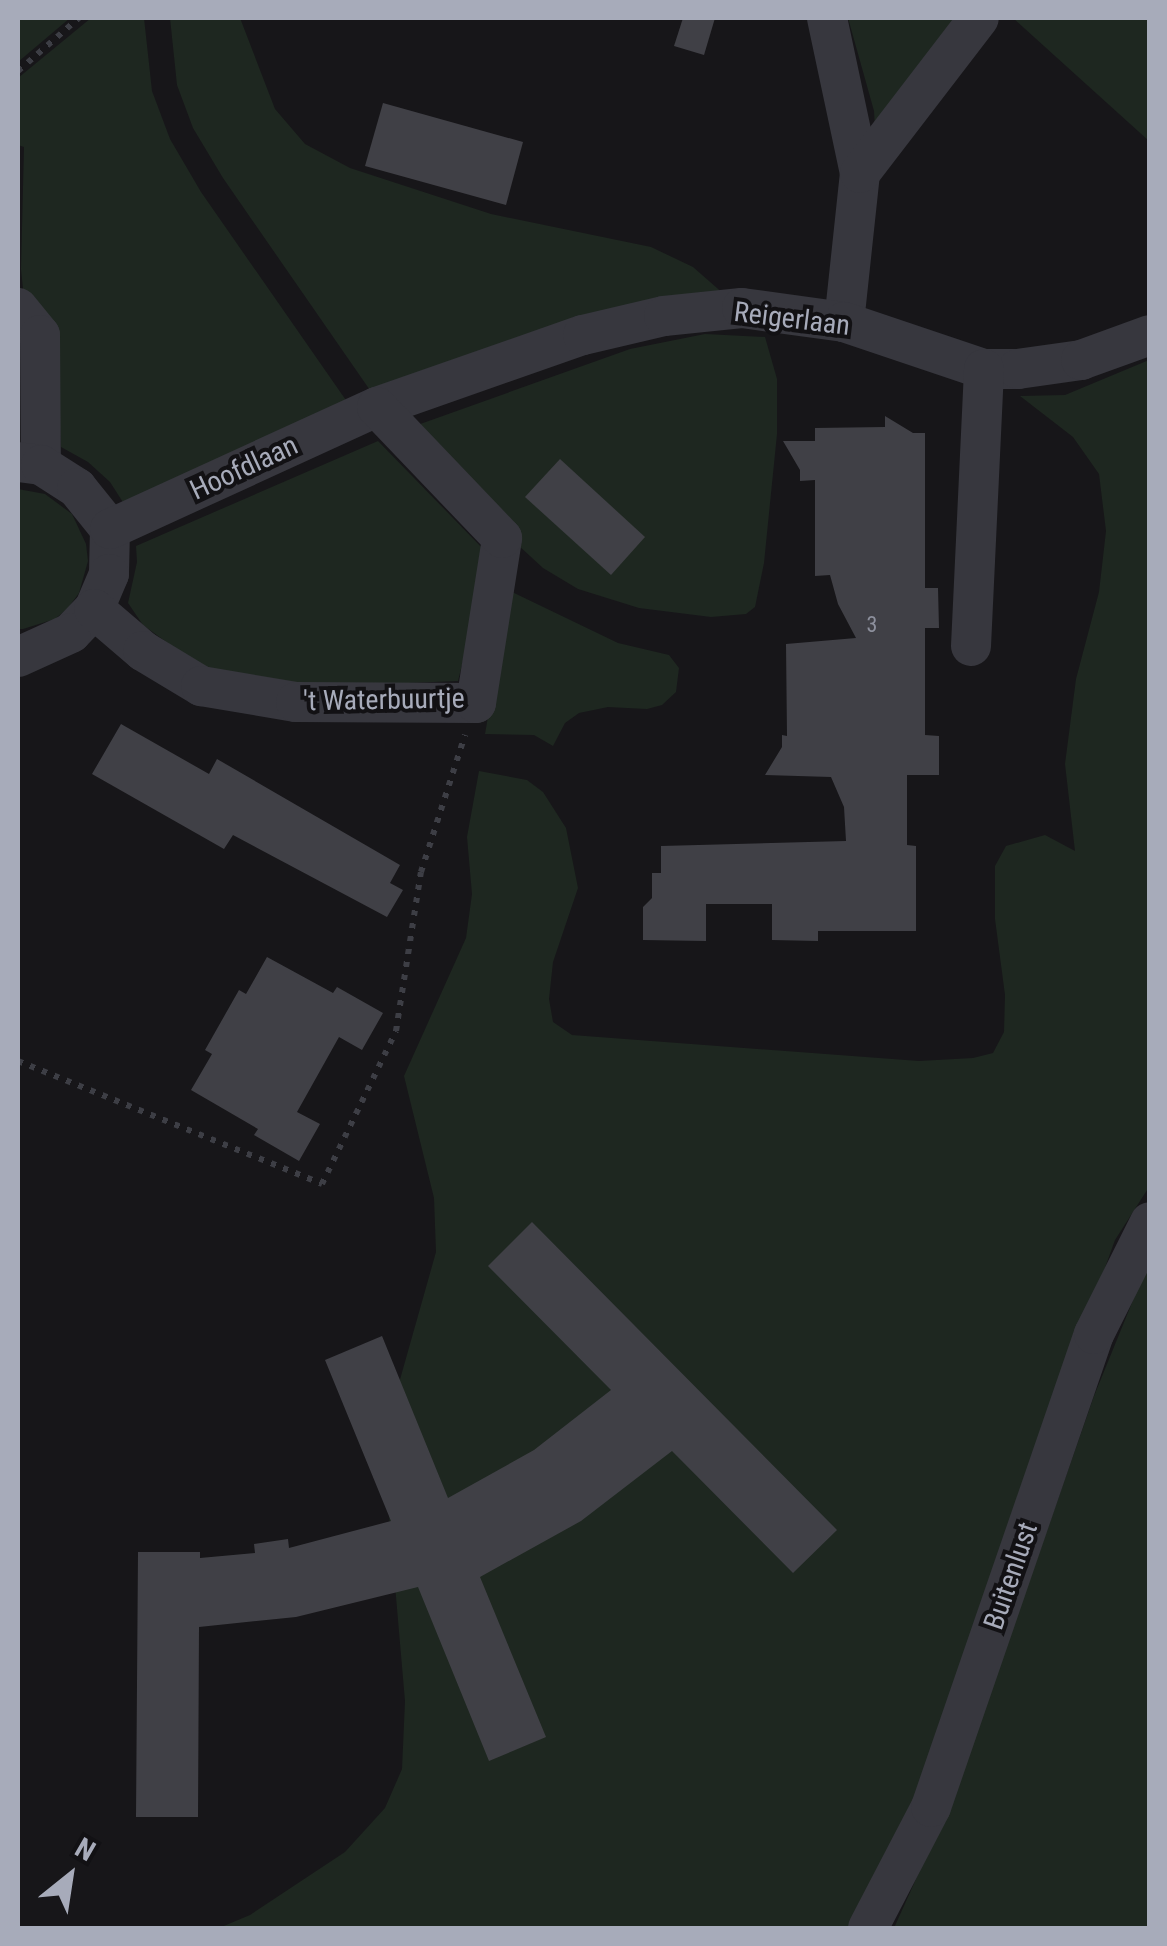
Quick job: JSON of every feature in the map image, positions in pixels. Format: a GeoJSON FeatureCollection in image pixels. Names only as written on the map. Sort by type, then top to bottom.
{"type":"FeatureCollection","features":[{"type":"Feature","properties":{"kind":"street"},"geometry":{"type":"LineString","coordinates":[[827,18],[860,174],[844,322]]}},
{"type":"Feature","properties":{"kind":"street"},"geometry":{"type":"LineString","coordinates":[[860,174],[979,18]]}},
{"type":"Feature","properties":{"kind":"street"},"geometry":{"type":"LineString","coordinates":[[18,308],[40,335],[29,463],[77,488],[110,530],[110,574],[94,609],[70,633],[18,657]]}},
{"type":"Feature","properties":{"kind":"street","name":"Reigerlaan"},"geometry":{"type":"LineString","coordinates":[[378,407],[583,335],[664,316],[742,308],[844,322],[984,369],[1018,369],[1081,360],[1150,335]]}},
{"type":"Feature","properties":{"kind":"street"},"geometry":{"type":"LineString","coordinates":[[970,646],[984,369]]}},
{"type":"Feature","properties":{"kind":"street","name":"Hoofdlaan"},"geometry":{"type":"LineString","coordinates":[[110,530],[378,407]]}},
{"type":"Feature","properties":{"kind":"street","name":"'t Waterbuurtje"},"geometry":{"type":"LineString","coordinates":[[94,609],[144,651],[201,686],[296,702],[476,703],[502,538],[378,407]]}},
{"type":"Feature","properties":{"kind":"street","name":"Buitenlust"},"geometry":{"type":"LineString","coordinates":[[868,1928],[932,1807],[1094,1334],[1150,1222]]}},
{"type":"Feature","properties":{"kind":"path"},"geometry":{"type":"LineString","coordinates":[[18,71],[78,18]]}},
{"type":"Feature","properties":{"kind":"path"},"geometry":{"type":"LineString","coordinates":[[18,1061],[322,1184],[396,1030],[421,872],[476,703]]}},
{"type":"Feature","properties":{"kind":"shaded area"},"geometry":{"type":"Polygon","coordinates":[[[18,18],[70,18],[18,62],[18,18]]]}},
{"type":"Feature","properties":{"kind":"shaded area"},"geometry":{"type":"Polygon","coordinates":[[[91,18],[144,18],[152,91],[170,139],[201,192],[350,406],[126,507],[110,482],[88,462],[61,447],[57,368],[24,299],[21,269],[24,147],[18,145],[18,78],[91,18]]]}},
{"type":"Feature","properties":{"kind":"shaded area"},"geometry":{"type":"Polygon","coordinates":[[[170,18],[240,18],[275,109],[305,144],[350,168],[491,214],[651,247],[693,267],[725,295],[374,396],[223,178],[193,128],[177,85],[170,18]]]}},
{"type":"Feature","properties":{"kind":"shaded area"},"geometry":{"type":"Polygon","coordinates":[[[848,18],[959,18],[875,129],[874,111],[848,18]]]}},
{"type":"Feature","properties":{"kind":"shaded area"},"geometry":{"type":"Polygon","coordinates":[[[1013,18],[1149,18],[1149,141],[1013,18]]]}},
{"type":"Feature","properties":{"kind":"shaded area"},"geometry":{"type":"Polygon","coordinates":[[[705,334],[765,337],[777,379],[777,434],[764,563],[755,607],[746,614],[711,617],[639,608],[578,589],[543,568],[518,545],[409,428],[630,349],[705,334]]]}},
{"type":"Feature","properties":{"kind":"shaded area"},"geometry":{"type":"Polygon","coordinates":[[[1149,360],[1149,1187],[1115,1240],[902,1831],[850,1928],[219,1928],[250,1915],[345,1852],[385,1808],[402,1769],[405,1701],[385,1469],[390,1415],[436,1252],[434,1198],[404,1076],[466,938],[472,894],[467,837],[479,771],[527,780],[543,792],[566,828],[578,888],[553,962],[549,999],[553,1022],[572,1035],[919,1061],[993,1053],[1004,1032],[1005,995],[995,919],[995,866],[1006,846],[1045,835],[1075,851],[1065,764],[1076,679],[1099,592],[1106,531],[1099,474],[1073,437],[1020,396],[1065,395],[1149,360]]]}},
{"type":"Feature","properties":{"kind":"shaded area"},"geometry":{"type":"Polygon","coordinates":[[[378,441],[489,555],[458,681],[334,686],[255,679],[198,665],[143,625],[128,603],[137,562],[136,546],[378,441]]]}},
{"type":"Feature","properties":{"kind":"shaded area"},"geometry":{"type":"Polygon","coordinates":[[[18,489],[45,494],[72,514],[86,544],[88,561],[79,593],[68,608],[55,619],[23,629],[18,629],[18,489]]]}},
{"type":"Feature","properties":{"kind":"shaded area"},"geometry":{"type":"Polygon","coordinates":[[[510,591],[618,643],[669,655],[679,668],[676,692],[662,705],[647,709],[608,707],[579,713],[565,723],[553,746],[534,735],[485,734],[510,591]]]}},
{"type":"Feature","properties":{"kind":"shaded area"},"geometry":{"type":"Polygon","coordinates":[[[1149,1261],[1149,1928],[894,1928],[957,1788],[1094,1396],[1149,1261]]]}},
{"type":"Feature","properties":{"kind":"building"},"geometry":{"type":"Polygon","coordinates":[[[683,18],[715,18],[704,55],[674,46],[683,18]]]}},
{"type":"Feature","properties":{"kind":"building"},"geometry":{"type":"Polygon","coordinates":[[[383,103],[523,142],[506,205],[365,166],[383,103]]]}},
{"type":"Feature","properties":{"kind":"building"},"geometry":{"type":"Polygon","coordinates":[[[885,416],[913,433],[925,433],[925,588],[938,588],[939,628],[925,628],[925,735],[939,736],[939,775],[907,775],[907,845],[916,846],[916,931],[818,931],[818,941],[772,940],[772,904],[706,904],[706,941],[643,940],[643,907],[652,898],[652,873],[661,873],[661,846],[846,841],[844,807],[831,777],[765,775],[782,747],[782,735],[787,736],[786,644],[856,638],[838,604],[830,575],[815,576],[815,480],[800,481],[800,470],[783,441],[815,441],[815,428],[885,427],[885,416]]]}},
{"type":"Feature","properties":{"kind":"building"},"geometry":{"type":"Polygon","coordinates":[[[560,459],[645,537],[611,575],[525,497],[560,459]]]}},
{"type":"Feature","properties":{"kind":"building"},"geometry":{"type":"Polygon","coordinates":[[[121,724],[209,774],[217,759],[400,865],[390,883],[403,890],[387,917],[233,835],[224,849],[92,774],[121,724]]]}},
{"type":"Feature","properties":{"kind":"building"},"geometry":{"type":"Polygon","coordinates":[[[267,957],[333,993],[337,987],[383,1013],[362,1050],[339,1037],[297,1112],[320,1124],[299,1161],[254,1135],[258,1129],[191,1090],[212,1054],[205,1050],[239,990],[246,994],[267,957]]]}},
{"type":"Feature","properties":{"kind":"building"},"geometry":{"type":"Polygon","coordinates":[[[532,1222],[837,1530],[793,1573],[672,1451],[581,1521],[480,1577],[546,1737],[489,1761],[418,1587],[296,1617],[199,1627],[198,1817],[136,1817],[138,1552],[200,1552],[200,1558],[255,1553],[254,1544],[288,1539],[289,1548],[391,1521],[325,1360],[382,1336],[448,1498],[534,1450],[611,1390],[488,1266],[532,1222]]]}}]}
